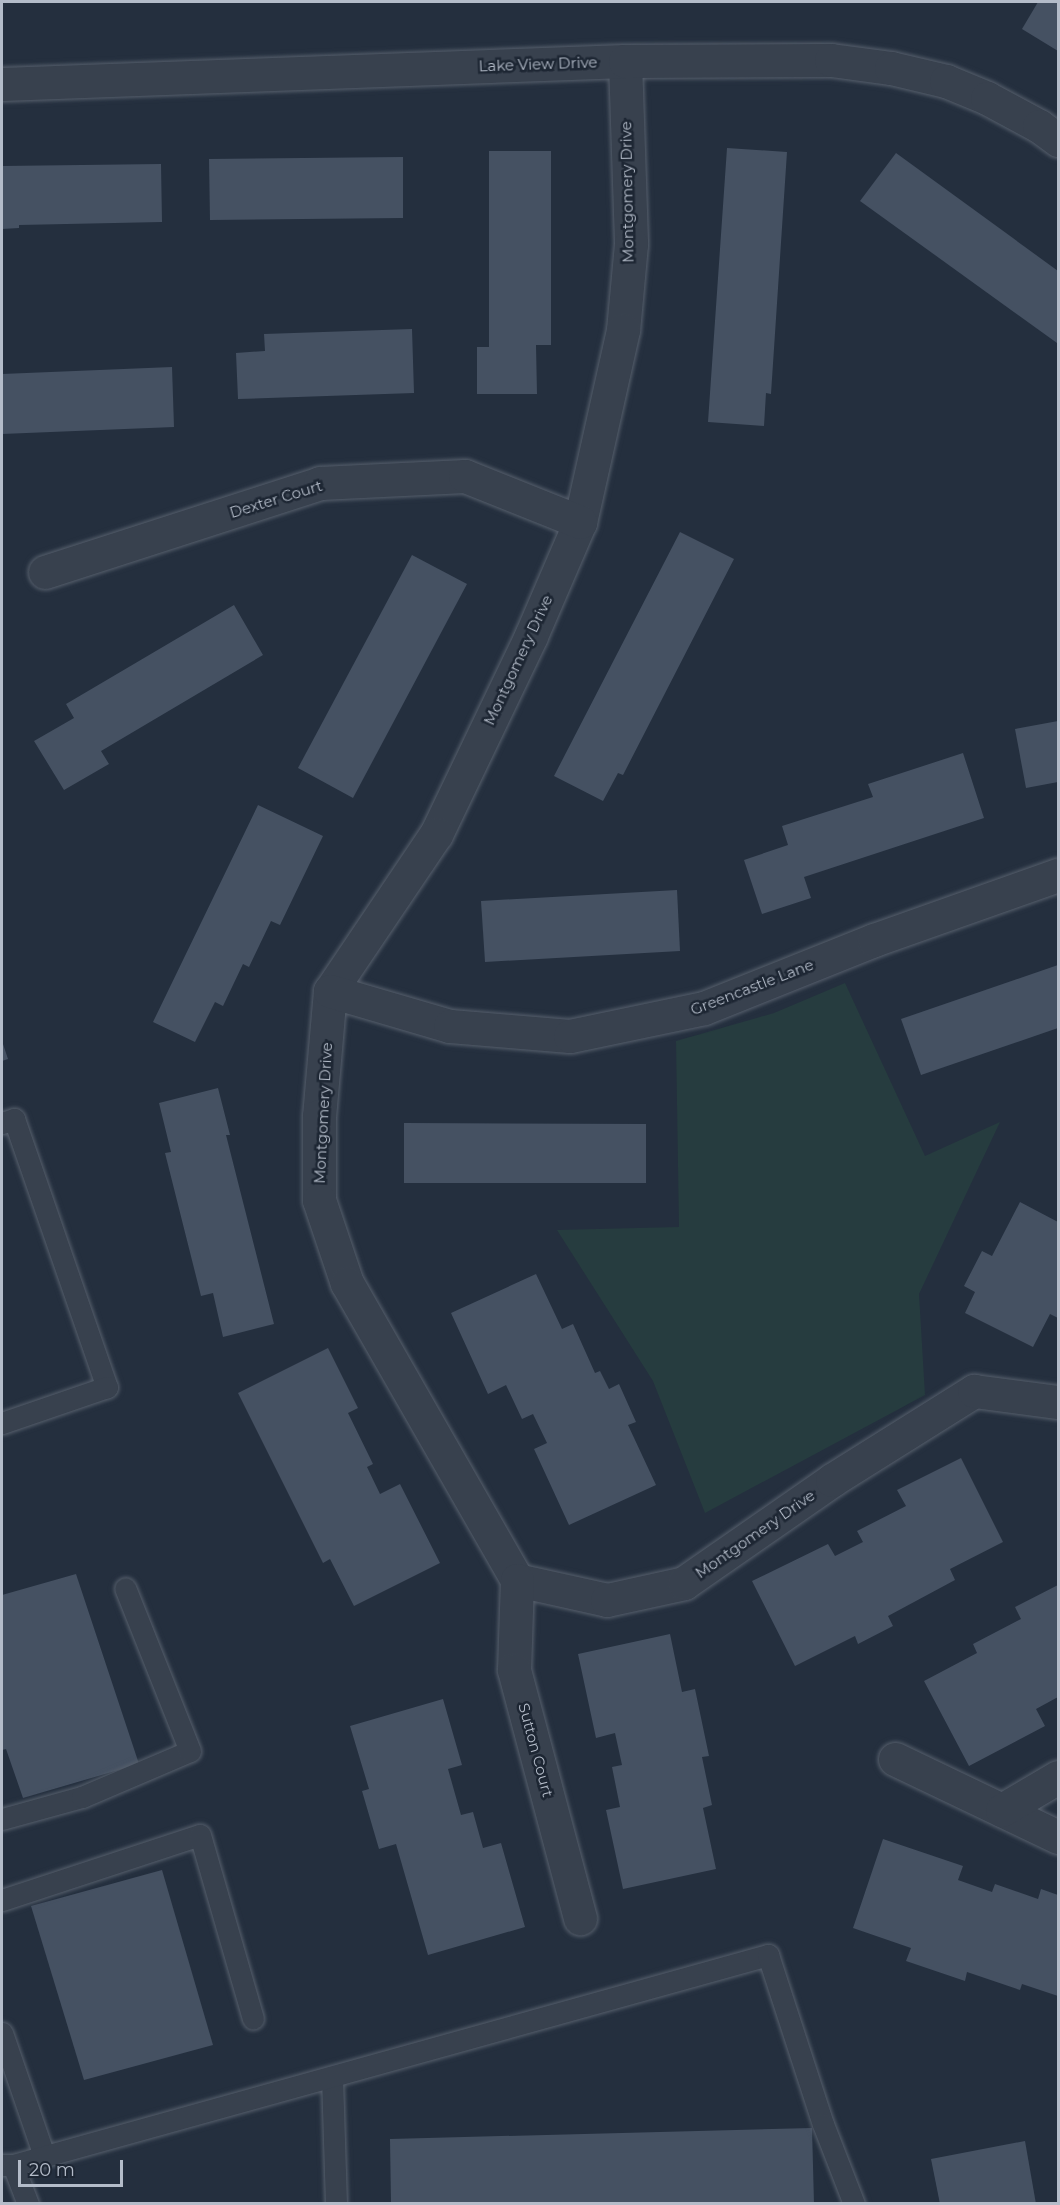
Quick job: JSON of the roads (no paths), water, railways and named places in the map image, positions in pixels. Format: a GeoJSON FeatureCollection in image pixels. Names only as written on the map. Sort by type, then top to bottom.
{"type":"FeatureCollection","features":[{"type":"Feature","properties":{"kind":"street","name":"Lake View Drive"},"geometry":{"type":"LineString","coordinates":[[2,84],[625,61],[831,60],[891,68],[946,81],[987,98],[1039,126],[1059,140]]}},
{"type":"Feature","properties":{"kind":"street","name":"Montgomery Drive"},"geometry":{"type":"LineString","coordinates":[[625,61],[631,244],[623,330],[580,522],[531,636],[436,834],[330,990],[319,1116],[319,1200],[347,1283],[517,1580],[607,1600],[684,1583],[832,1480],[974,1391],[1059,1402]]}},
{"type":"Feature","properties":{"kind":"street","name":"Dexter Court"},"geometry":{"type":"LineString","coordinates":[[45,572],[320,483],[465,476],[580,522]]}},
{"type":"Feature","properties":{"kind":"street","name":"Greencastle Lane"},"geometry":{"type":"LineString","coordinates":[[330,990],[450,1026],[570,1036],[704,1008],[874,940],[1059,875]]}},
{"type":"Feature","properties":{"kind":"street","name":"Sutton Court"},"geometry":{"type":"LineString","coordinates":[[517,1580],[514,1670],[580,1918]]}},
{"type":"Feature","properties":{"kind":"street"},"geometry":{"type":"LineString","coordinates":[[895,1759],[1059,1837]]}},
{"type":"Feature","properties":{"kind":"street"},"geometry":{"type":"LineString","coordinates":[[1002,1810],[1059,1777]]}},
{"type":"Feature","properties":{"kind":"lane"},"geometry":{"type":"LineString","coordinates":[[2,1123],[14,1119],[107,1387],[2,1423]]}},
{"type":"Feature","properties":{"kind":"lane"},"geometry":{"type":"LineString","coordinates":[[2,1819],[82,1797],[190,1751],[125,1588]]}},
{"type":"Feature","properties":{"kind":"lane"},"geometry":{"type":"LineString","coordinates":[[2,1900],[200,1835],[253,2019]]}},
{"type":"Feature","properties":{"kind":"lane"},"geometry":{"type":"LineString","coordinates":[[28,2204],[7,2165],[768,1955],[823,2124],[854,2204]]}},
{"type":"Feature","properties":{"kind":"lane"},"geometry":{"type":"LineString","coordinates":[[2,2033],[44,2156]]}},
{"type":"Feature","properties":{"kind":"lane"},"geometry":{"type":"LineString","coordinates":[[332,2077],[336,2204]]}}]}
